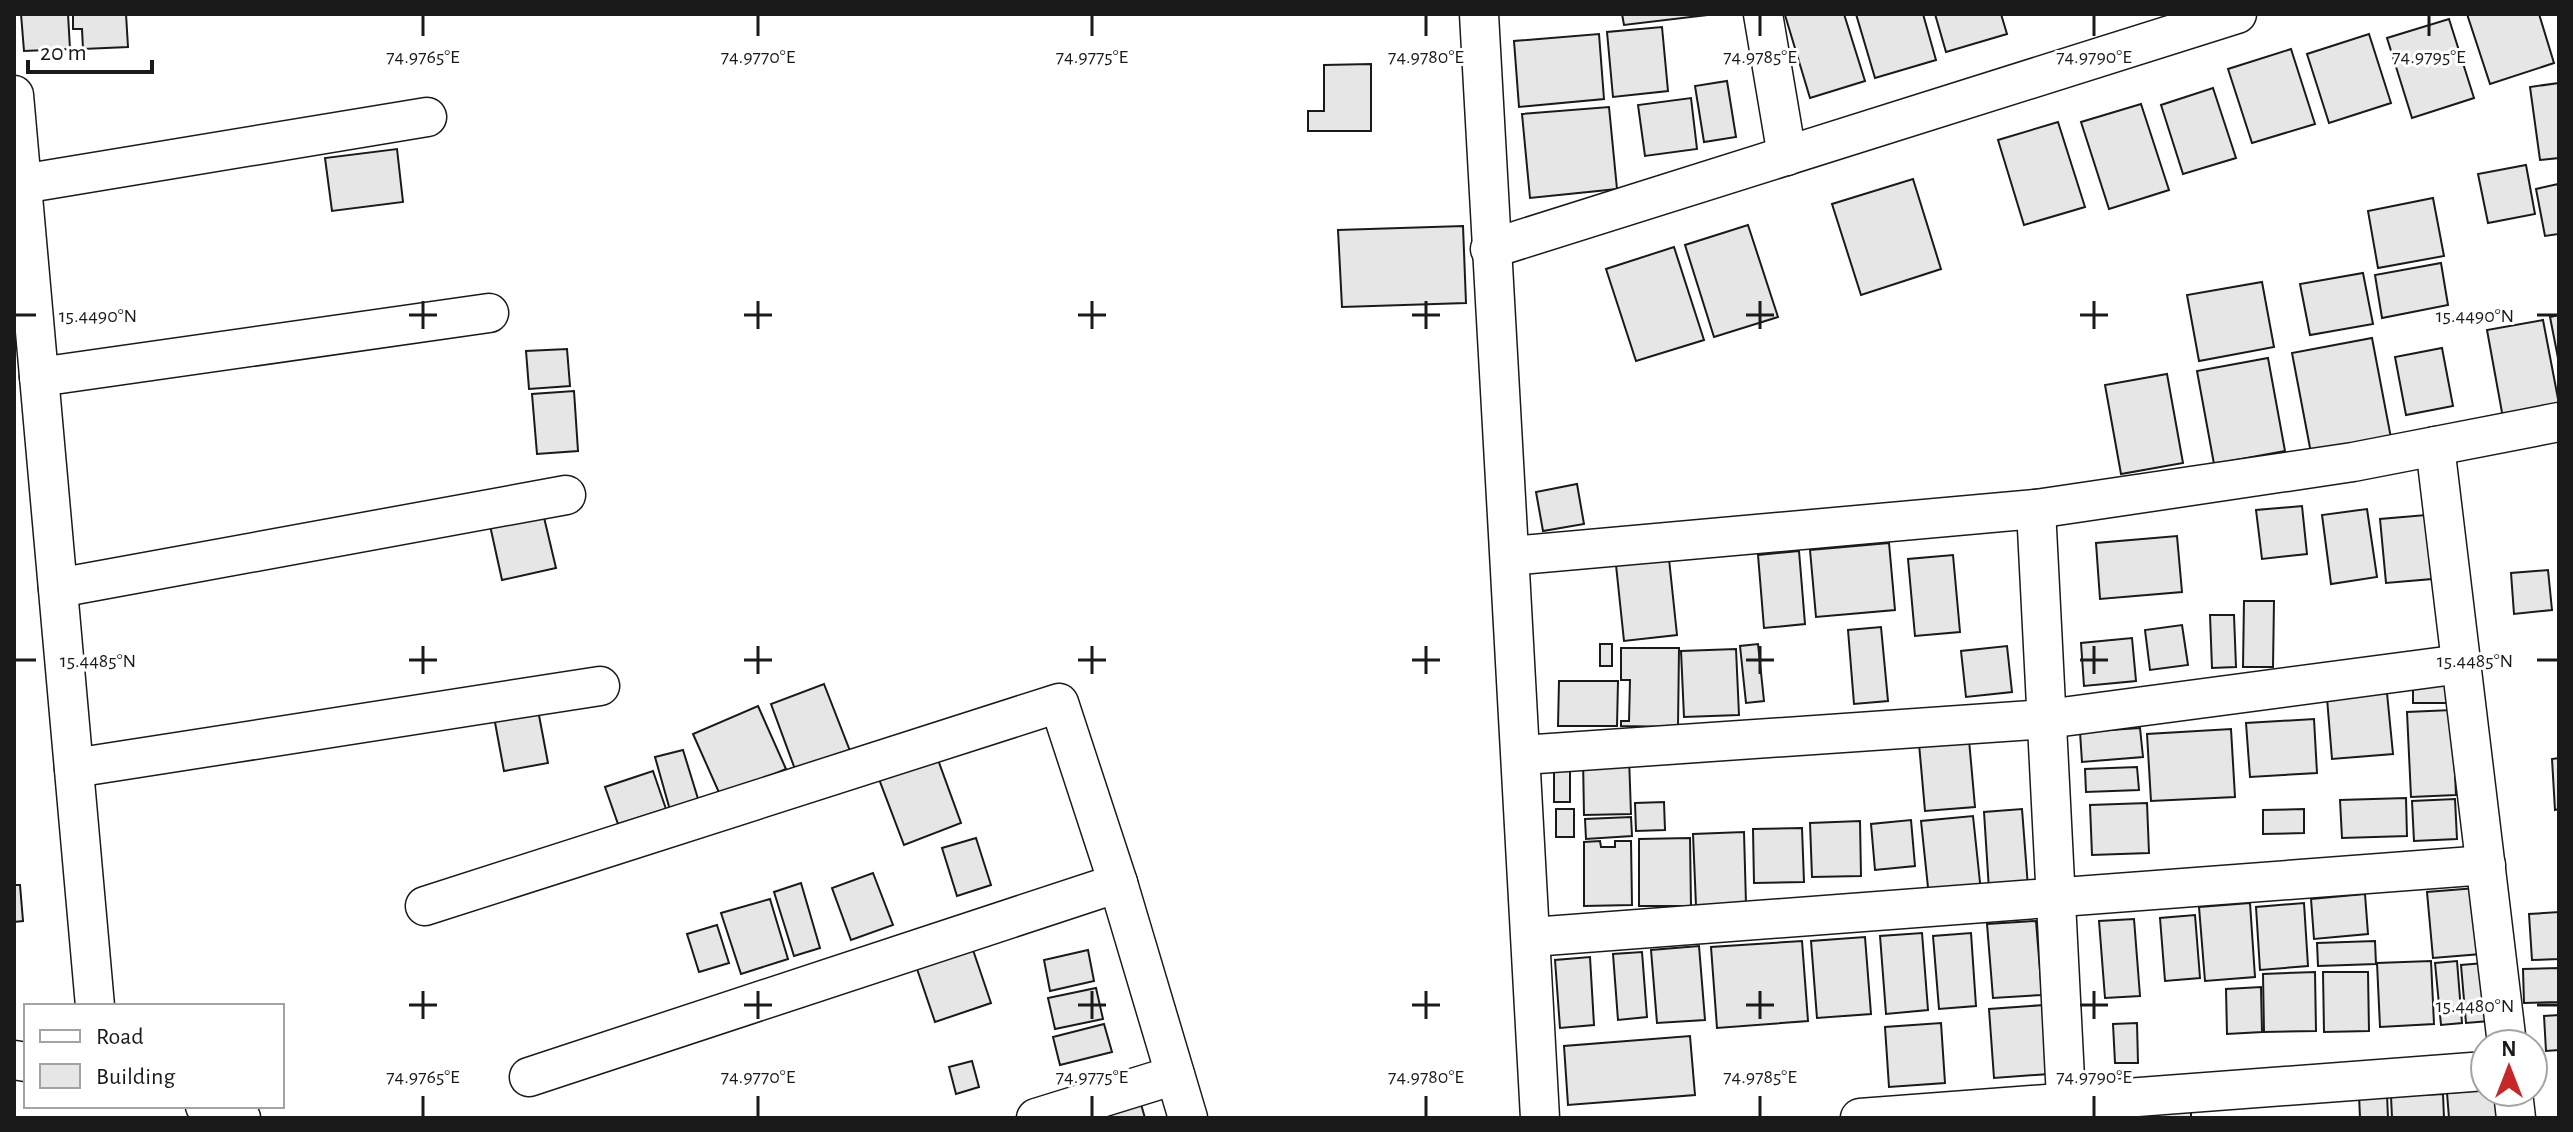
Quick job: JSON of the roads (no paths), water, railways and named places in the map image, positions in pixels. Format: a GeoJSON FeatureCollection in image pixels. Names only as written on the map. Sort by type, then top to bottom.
{"type":"FeatureCollection","features":[{"type":"Feature","properties":{"kind":"street"},"geometry":{"type":"LineString","coordinates":[[1479,14],[1540,1118]]}},
{"type":"Feature","properties":{"kind":"street"},"geometry":{"type":"LineString","coordinates":[[1763,14],[1787,156]]}},
{"type":"Feature","properties":{"kind":"street"},"geometry":{"type":"LineString","coordinates":[[1490,249],[2237,14]]}},
{"type":"Feature","properties":{"kind":"street"},"geometry":{"type":"LineString","coordinates":[[14,95],[95,1004]]}},
{"type":"Feature","properties":{"kind":"street"},"geometry":{"type":"LineString","coordinates":[[22,184],[427,117]]}},
{"type":"Feature","properties":{"kind":"street"},"geometry":{"type":"LineString","coordinates":[[39,377],[489,313]]}},
{"type":"Feature","properties":{"kind":"street"},"geometry":{"type":"LineString","coordinates":[[1510,556],[2036,509],[2353,462],[2559,422]]}},
{"type":"Feature","properties":{"kind":"street"},"geometry":{"type":"LineString","coordinates":[[2435,446],[2505,1028]]}},
{"type":"Feature","properties":{"kind":"street"},"geometry":{"type":"LineString","coordinates":[[58,588],[566,495]]}},
{"type":"Feature","properties":{"kind":"street"},"geometry":{"type":"LineString","coordinates":[[2036,509],[2067,1110]]}},
{"type":"Feature","properties":{"kind":"street"},"geometry":{"type":"LineString","coordinates":[[1522,755],[2047,719],[2461,664]]}},
{"type":"Feature","properties":{"kind":"street"},"geometry":{"type":"LineString","coordinates":[[74,768],[600,686]]}},
{"type":"Feature","properties":{"kind":"street"},"geometry":{"type":"LineString","coordinates":[[425,906],[1059,703],[1118,883],[1188,1118]]}},
{"type":"Feature","properties":{"kind":"street"},"geometry":{"type":"LineString","coordinates":[[1532,937],[2486,865]]}},
{"type":"Feature","properties":{"kind":"street"},"geometry":{"type":"LineString","coordinates":[[529,1077],[1118,883]]}},
{"type":"Feature","properties":{"kind":"street"},"geometry":{"type":"LineString","coordinates":[[1860,1118],[2067,1110],[2469,1072]]}},
{"type":"Feature","properties":{"kind":"street"},"geometry":{"type":"LineString","coordinates":[[1036,1118],[1175,1075]]}},
{"type":"Feature","properties":{"kind":"street"},"geometry":{"type":"LineString","coordinates":[[211,1108],[241,1118]]}}]}
